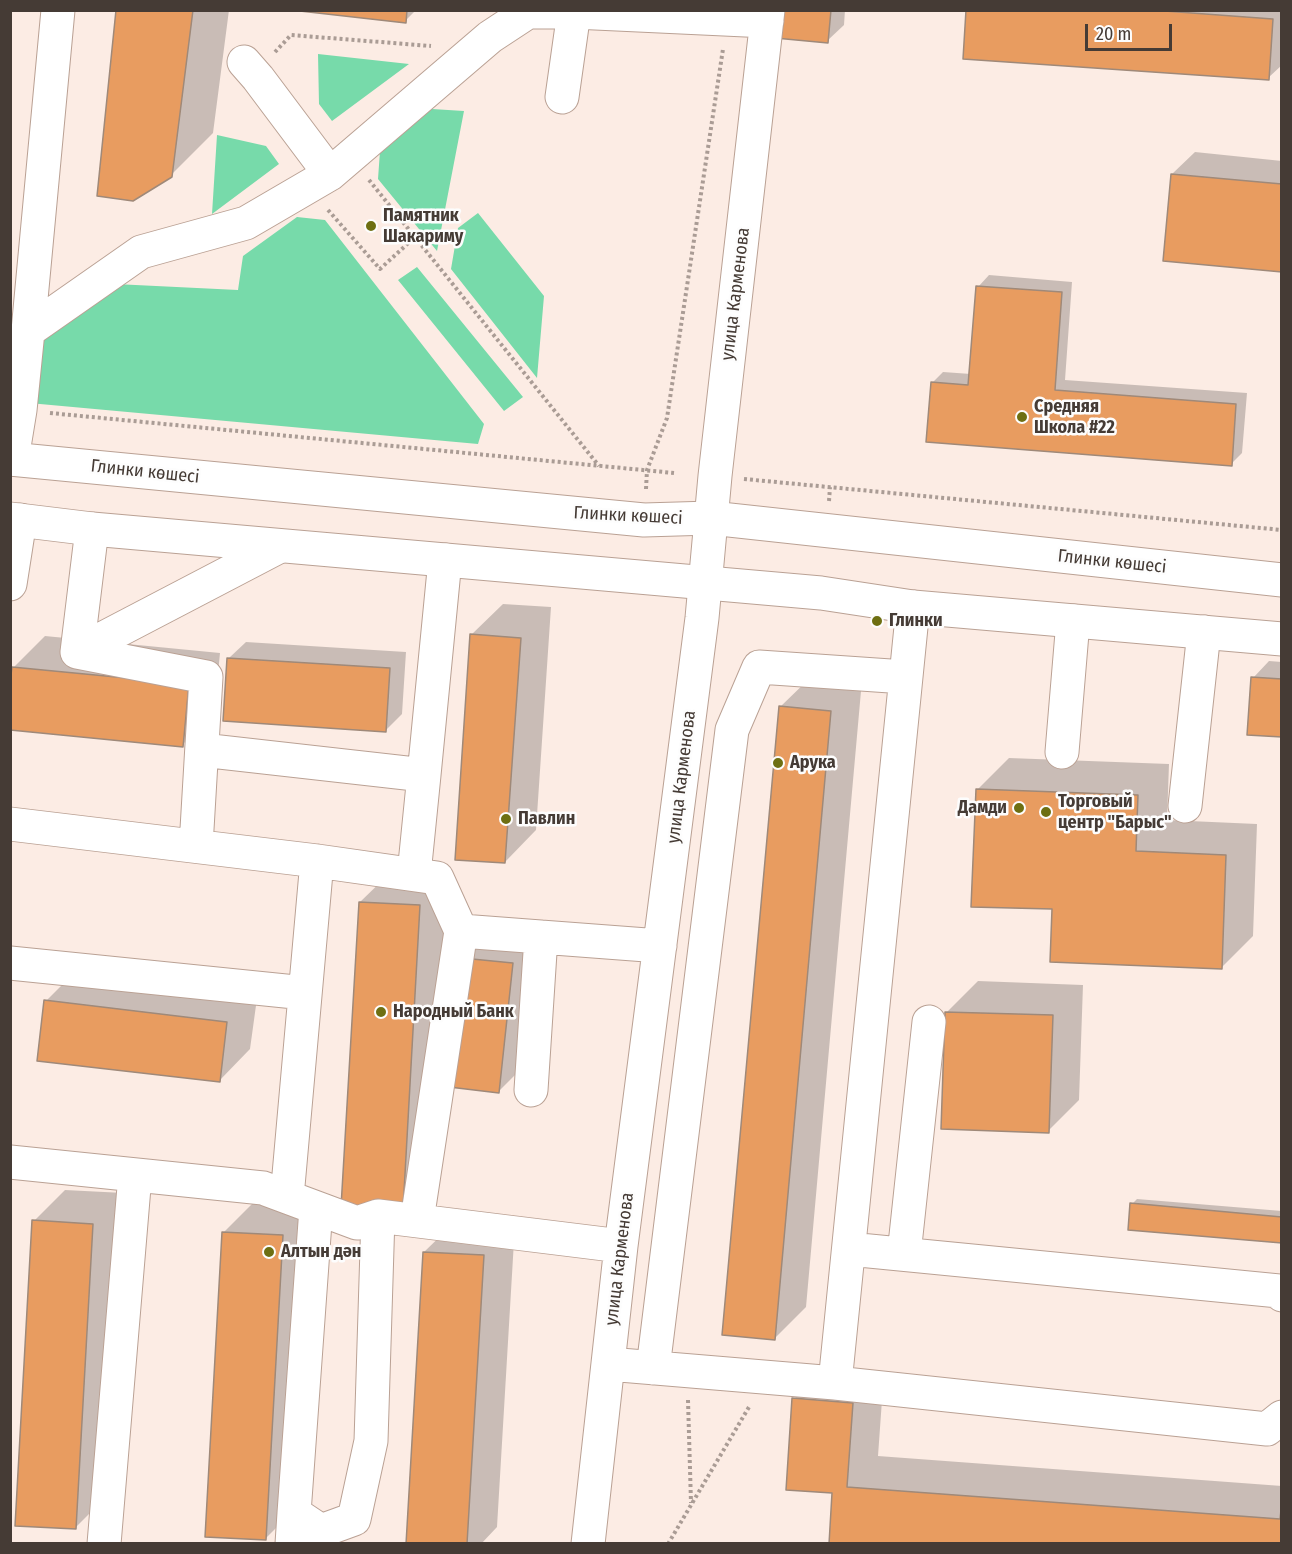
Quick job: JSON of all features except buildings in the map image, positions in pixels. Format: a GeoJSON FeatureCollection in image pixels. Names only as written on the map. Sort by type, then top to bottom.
{"type":"FeatureCollection","features":[{"type":"Feature","properties":{"kind":"main road"},"geometry":{"type":"LineString","coordinates":[[11,459],[20,410],[58,10]]}},
{"type":"Feature","properties":{"kind":"main road"},"geometry":{"type":"LineString","coordinates":[[562,97],[574,11]]}},
{"type":"Feature","properties":{"kind":"main road"},"geometry":{"type":"LineString","coordinates":[[28,331],[141,252],[246,223],[329,172],[490,37],[528,12],[687,13],[728,18],[768,16]]}},
{"type":"Feature","properties":{"kind":"main road","name":"улица Карменова"},"geometry":{"type":"LineString","coordinates":[[588,1544],[621,1246],[702,618],[715,476],[768,16]]}},
{"type":"Feature","properties":{"kind":"main road"},"geometry":{"type":"LineString","coordinates":[[259,58],[258,78],[329,172]]}},
{"type":"Feature","properties":{"kind":"main road","name":"Глинки көшесі"},"geometry":{"type":"LineString","coordinates":[[11,459],[644,520],[711,518],[1281,580]]}},
{"type":"Feature","properties":{"kind":"main road"},"geometry":{"type":"LineString","coordinates":[[10,584],[15,520],[92,529],[821,593],[913,607],[1281,639]]}},
{"type":"Feature","properties":{"kind":"main road"},"geometry":{"type":"LineString","coordinates":[[77,652],[92,529]]}},
{"type":"Feature","properties":{"kind":"main road"},"geometry":{"type":"LineString","coordinates":[[77,652],[280,546]]}},
{"type":"Feature","properties":{"kind":"main road"},"geometry":{"type":"LineString","coordinates":[[414,874],[445,560]]}},
{"type":"Feature","properties":{"kind":"main road"},"geometry":{"type":"LineString","coordinates":[[835,1383],[913,607]]}},
{"type":"Feature","properties":{"kind":"main road"},"geometry":{"type":"LineString","coordinates":[[1062,752],[1073,621]]}},
{"type":"Feature","properties":{"kind":"main road"},"geometry":{"type":"LineString","coordinates":[[1185,806],[1204,633]]}},
{"type":"Feature","properties":{"kind":"main road"},"geometry":{"type":"LineString","coordinates":[[77,652],[206,677],[196,846]]}},
{"type":"Feature","properties":{"kind":"main road"},"geometry":{"type":"LineString","coordinates":[[653,1368],[732,730],[759,666],[905,677]]}},
{"type":"Feature","properties":{"kind":"main road"},"geometry":{"type":"LineString","coordinates":[[202,750],[424,775]]}},
{"type":"Feature","properties":{"kind":"main road"},"geometry":{"type":"LineString","coordinates":[[10,824],[317,861],[437,878],[461,931],[417,1220]]}},
{"type":"Feature","properties":{"kind":"main road"},"geometry":{"type":"LineString","coordinates":[[317,861],[305,993],[293,1528],[353,1531],[370,1441],[378,1216]]}},
{"type":"Feature","properties":{"kind":"main road"},"geometry":{"type":"LineString","coordinates":[[461,931],[660,946]]}},
{"type":"Feature","properties":{"kind":"main road"},"geometry":{"type":"LineString","coordinates":[[531,1090],[541,937]]}},
{"type":"Feature","properties":{"kind":"main road"},"geometry":{"type":"LineString","coordinates":[[10,963],[305,993]]}},
{"type":"Feature","properties":{"kind":"main road"},"geometry":{"type":"LineString","coordinates":[[904,1254],[929,1022]]}},
{"type":"Feature","properties":{"kind":"main road"},"geometry":{"type":"LineString","coordinates":[[10,1162],[263,1188],[357,1223],[378,1216],[621,1246]]}},
{"type":"Feature","properties":{"kind":"main road"},"geometry":{"type":"LineString","coordinates":[[104,1544],[135,1175]]}},
{"type":"Feature","properties":{"kind":"main road"},"geometry":{"type":"LineString","coordinates":[[849,1249],[1279,1292],[1281,1295]]}},
{"type":"Feature","properties":{"kind":"main road"},"geometry":{"type":"LineString","coordinates":[[608,1364],[835,1383],[1267,1430],[1281,1417]]}},
{"type":"Feature","properties":{"kind":"path"},"geometry":{"type":"LineString","coordinates":[[644,520],[647,470],[667,418],[728,18]]}},
{"type":"Feature","properties":{"kind":"path"},"geometry":{"type":"LineString","coordinates":[[259,58],[291,35],[434,46]]}},
{"type":"Feature","properties":{"kind":"path"},"geometry":{"type":"LineString","coordinates":[[329,172],[380,270],[415,237]]}},
{"type":"Feature","properties":{"kind":"path"},"geometry":{"type":"LineString","coordinates":[[329,172],[415,237],[598,466]]}},
{"type":"Feature","properties":{"kind":"path"},"geometry":{"type":"LineString","coordinates":[[20,410],[674,473]]}},
{"type":"Feature","properties":{"kind":"path"},"geometry":{"type":"LineString","coordinates":[[742,478],[1281,530]]}},
{"type":"Feature","properties":{"kind":"path"},"geometry":{"type":"LineString","coordinates":[[686,1371],[691,1504]]}},
{"type":"Feature","properties":{"kind":"path"},"geometry":{"type":"LineString","coordinates":[[668,1544],[766,1377]]}},
{"type":"Feature","properties":{"kind":"green space"},"geometry":{"type":"Polygon","coordinates":[[[318,54],[409,64],[332,121],[319,104],[318,54]]]}},
{"type":"Feature","properties":{"kind":"green space"},"geometry":{"type":"Polygon","coordinates":[[[432,109],[464,111],[437,251],[378,179],[380,151],[432,109]]]}},
{"type":"Feature","properties":{"kind":"green space"},"geometry":{"type":"Polygon","coordinates":[[[217,135],[266,146],[279,164],[212,214],[217,135]]]}},
{"type":"Feature","properties":{"kind":"green space"},"geometry":{"type":"Polygon","coordinates":[[[478,213],[544,296],[537,378],[451,269],[458,228],[478,213]]]}},
{"type":"Feature","properties":{"kind":"green space"},"geometry":{"type":"Polygon","coordinates":[[[297,217],[325,220],[484,424],[478,444],[29,403],[38,334],[115,284],[238,290],[243,256],[297,217]]]}},
{"type":"Feature","properties":{"kind":"green space"},"geometry":{"type":"Polygon","coordinates":[[[417,267],[523,397],[504,411],[398,280],[417,267]]]}},
{"type":"Feature","properties":{"kind":"place","name":"Памятник Шакариму"},"geometry":{"type":"Point","coordinates":[371,226]}},
{"type":"Feature","properties":{"kind":"place","name":"Средняя Школа #22"},"geometry":{"type":"Point","coordinates":[1022,417]}},
{"type":"Feature","properties":{"kind":"place","name":"Глинки"},"geometry":{"type":"Point","coordinates":[877,621]}},
{"type":"Feature","properties":{"kind":"place","name":"Арука"},"geometry":{"type":"Point","coordinates":[778,763]}},
{"type":"Feature","properties":{"kind":"place","name":"Дамди"},"geometry":{"type":"Point","coordinates":[1019,808]}},
{"type":"Feature","properties":{"kind":"place","name":"Торговый центр \"Барыс\""},"geometry":{"type":"Point","coordinates":[1046,812]}},
{"type":"Feature","properties":{"kind":"place","name":"Павлин"},"geometry":{"type":"Point","coordinates":[506,819]}},
{"type":"Feature","properties":{"kind":"place","name":"Народный Банк"},"geometry":{"type":"Point","coordinates":[381,1012]}},
{"type":"Feature","properties":{"kind":"place","name":"Алтын дән"},"geometry":{"type":"Point","coordinates":[269,1252]}}]}
